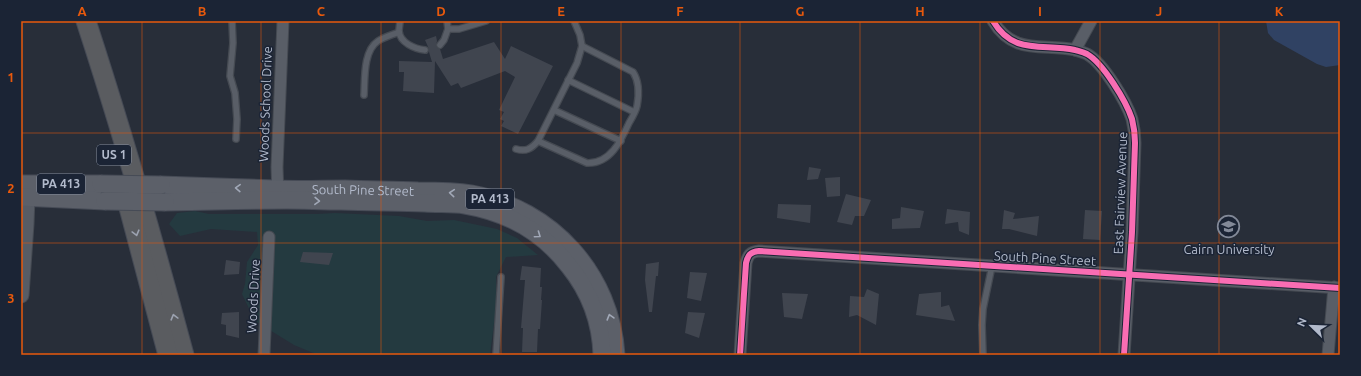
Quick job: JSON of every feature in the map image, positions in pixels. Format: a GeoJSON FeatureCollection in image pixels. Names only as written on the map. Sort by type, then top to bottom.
{"type":"FeatureCollection","features":[{"type":"Feature","properties":{"kind":"highway","name":"US 1"},"geometry":{"type":"LineString","coordinates":[[73,21],[107,131],[152,290],[168,355]]}},
{"type":"Feature","properties":{"kind":"highway","name":"US 1"},"geometry":{"type":"LineString","coordinates":[[86,21],[119,127],[184,355]]}},
{"type":"Feature","properties":{"kind":"highway"},"geometry":{"type":"LineString","coordinates":[[152,290],[159,355]]}},
{"type":"Feature","properties":{"kind":"main road","name":"South Pine Street"},"geometry":{"type":"LineString","coordinates":[[24,190],[101,184],[160,185],[278,195],[463,205],[486,210],[507,216],[521,224],[545,240],[562,257],[588,295],[597,317],[602,343],[602,355]]}},
{"type":"Feature","properties":{"kind":"main road","name":"South Pine Street"},"geometry":{"type":"LineString","coordinates":[[24,190],[105,200],[165,202],[278,195],[320,189],[437,191],[471,194],[494,200],[528,215],[559,236],[575,252],[604,298],[615,338],[616,355]]}},
{"type":"Feature","properties":{"kind":"street","name":"Woods School Drive"},"geometry":{"type":"LineString","coordinates":[[278,195],[277,167],[283,21]]}},
{"type":"Feature","properties":{"kind":"street","name":"East Fairview Avenue"},"geometry":{"type":"LineString","coordinates":[[993,21],[1002,33],[1013,41],[1026,46],[1076,50],[1086,54],[1098,64],[1107,75],[1126,104],[1135,130],[1135,143],[1132,232],[1128,274],[1124,355]]}},
{"type":"Feature","properties":{"kind":"street"},"geometry":{"type":"LineString","coordinates":[[1076,50],[1091,21]]}},
{"type":"Feature","properties":{"kind":"street"},"geometry":{"type":"LineString","coordinates":[[21,295],[26,224],[24,190]]}},
{"type":"Feature","properties":{"kind":"street","name":"Woods Drive"},"geometry":{"type":"LineString","coordinates":[[264,355],[269,237]]}},
{"type":"Feature","properties":{"kind":"street","name":"South Pine Street"},"geometry":{"type":"LineString","coordinates":[[740,355],[746,263],[749,255],[753,252],[759,251],[1337,288]]}},
{"type":"Feature","properties":{"kind":"street"},"geometry":{"type":"LineString","coordinates":[[1328,355],[1337,288]]}},
{"type":"Feature","properties":{"kind":"lane"},"geometry":{"type":"LineString","coordinates":[[232,21],[230,76],[235,93],[237,119],[236,139]]}},
{"type":"Feature","properties":{"kind":"lane"},"geometry":{"type":"LineString","coordinates":[[400,21],[399,32],[403,39],[410,45],[425,50]]}},
{"type":"Feature","properties":{"kind":"lane"},"geometry":{"type":"LineString","coordinates":[[440,45],[444,40],[448,29],[447,21]]}},
{"type":"Feature","properties":{"kind":"lane"},"geometry":{"type":"LineString","coordinates":[[448,29],[459,29],[486,21]]}},
{"type":"Feature","properties":{"kind":"lane"},"geometry":{"type":"LineString","coordinates":[[516,149],[524,151],[533,147],[538,141],[577,64],[582,46],[580,34],[574,21]]}},
{"type":"Feature","properties":{"kind":"lane"},"geometry":{"type":"LineString","coordinates":[[364,95],[367,57],[370,48],[378,41],[399,32]]}},
{"type":"Feature","properties":{"kind":"lane"},"geometry":{"type":"LineString","coordinates":[[538,141],[587,163],[594,164],[610,155],[621,141],[637,107],[637,79],[633,72],[582,46]]}},
{"type":"Feature","properties":{"kind":"lane"},"geometry":{"type":"LineString","coordinates":[[568,80],[634,112]]}},
{"type":"Feature","properties":{"kind":"lane"},"geometry":{"type":"LineString","coordinates":[[554,110],[621,141]]}},
{"type":"Feature","properties":{"kind":"lane"},"geometry":{"type":"LineString","coordinates":[[983,355],[983,309],[992,266]]}},
{"type":"Feature","properties":{"kind":"lane"},"geometry":{"type":"LineString","coordinates":[[496,355],[501,277]]}},
{"type":"Feature","properties":{"kind":"green space"},"geometry":{"type":"Polygon","coordinates":[[[195,211],[209,214],[335,213],[399,216],[427,221],[454,220],[497,229],[517,238],[538,255],[506,257],[496,277],[496,307],[490,355],[318,355],[294,345],[255,321],[242,294],[245,284],[247,262],[258,245],[257,232],[211,229],[180,236],[169,224],[177,213],[195,211]]]}},
{"type":"Feature","properties":{"kind":"water"},"geometry":{"type":"Polygon","coordinates":[[[1266,21],[1340,21],[1340,65],[1326,67],[1317,64],[1274,40],[1268,33],[1266,21]]]}},
{"type":"Feature","properties":{"kind":"building"},"geometry":{"type":"Polygon","coordinates":[[[436,36],[436,46],[440,49],[443,59],[494,42],[505,59],[511,46],[553,66],[518,134],[501,126],[504,121],[500,119],[504,112],[499,110],[515,77],[505,71],[461,88],[458,83],[451,86],[435,61],[434,93],[403,91],[404,72],[399,72],[399,61],[432,62],[425,40],[436,36]]]}},
{"type":"Feature","properties":{"kind":"building"},"geometry":{"type":"Polygon","coordinates":[[[809,167],[821,169],[818,179],[807,180],[809,167]]]}},
{"type":"Feature","properties":{"kind":"building"},"geometry":{"type":"Polygon","coordinates":[[[840,177],[840,196],[827,197],[825,178],[840,177]]]}},
{"type":"Feature","properties":{"kind":"building"},"geometry":{"type":"Polygon","coordinates":[[[846,194],[871,200],[864,216],[855,216],[852,225],[837,222],[846,194]]]}},
{"type":"Feature","properties":{"kind":"building"},"geometry":{"type":"Polygon","coordinates":[[[778,204],[811,205],[810,223],[777,218],[778,204]]]}},
{"type":"Feature","properties":{"kind":"building"},"geometry":{"type":"Polygon","coordinates":[[[901,207],[924,211],[920,228],[892,229],[892,219],[900,218],[901,207]]]}},
{"type":"Feature","properties":{"kind":"building"},"geometry":{"type":"Polygon","coordinates":[[[947,209],[970,212],[969,235],[959,231],[958,222],[945,224],[947,209]]]}},
{"type":"Feature","properties":{"kind":"building"},"geometry":{"type":"Polygon","coordinates":[[[1004,210],[1015,213],[1013,219],[1039,216],[1037,236],[1009,229],[1002,229],[1004,210]]]}},
{"type":"Feature","properties":{"kind":"building"},"geometry":{"type":"Polygon","coordinates":[[[1085,210],[1102,211],[1100,240],[1083,239],[1085,210]]]}},
{"type":"Feature","properties":{"kind":"building"},"geometry":{"type":"Polygon","coordinates":[[[303,252],[333,253],[329,265],[300,262],[303,252]]]}},
{"type":"Feature","properties":{"kind":"building"},"geometry":{"type":"Polygon","coordinates":[[[226,260],[240,262],[239,274],[224,275],[226,260]]]}},
{"type":"Feature","properties":{"kind":"building"},"geometry":{"type":"Polygon","coordinates":[[[659,262],[652,312],[649,312],[645,280],[646,264],[659,262]]]}},
{"type":"Feature","properties":{"kind":"building"},"geometry":{"type":"Polygon","coordinates":[[[522,266],[541,268],[540,287],[542,287],[542,300],[540,329],[538,329],[537,352],[522,352],[523,328],[521,328],[525,280],[520,280],[522,266]]]}},
{"type":"Feature","properties":{"kind":"building"},"geometry":{"type":"Polygon","coordinates":[[[690,272],[707,273],[701,301],[687,298],[690,272]]]}},
{"type":"Feature","properties":{"kind":"building"},"geometry":{"type":"Polygon","coordinates":[[[867,289],[879,294],[876,325],[857,315],[849,317],[850,296],[864,297],[867,289]]]}},
{"type":"Feature","properties":{"kind":"building"},"geometry":{"type":"Polygon","coordinates":[[[941,292],[941,307],[949,305],[955,321],[916,315],[919,294],[941,292]]]}},
{"type":"Feature","properties":{"kind":"building"},"geometry":{"type":"Polygon","coordinates":[[[782,293],[808,294],[802,319],[784,317],[782,293]]]}},
{"type":"Feature","properties":{"kind":"building"},"geometry":{"type":"Polygon","coordinates":[[[239,312],[239,338],[226,335],[226,325],[221,324],[222,313],[239,312]]]}},
{"type":"Feature","properties":{"kind":"building"},"geometry":{"type":"Polygon","coordinates":[[[688,312],[705,313],[699,338],[685,333],[688,312]]]}},
{"type":"Feature","properties":{"kind":"cycle path"},"geometry":{"type":"LineString","coordinates":[[993,21],[1001,32],[1020,44],[1063,48],[1087,54],[1100,65],[1107,74],[1129,111],[1132,119],[1135,143],[1132,232],[1124,355]]}},
{"type":"Feature","properties":{"kind":"cycle path"},"geometry":{"type":"LineString","coordinates":[[740,355],[746,263],[750,254],[759,251],[1340,288]]}},
{"type":"Feature","properties":{"kind":"place","name":"Cairn University"},"geometry":{"type":"Point","coordinates":[1229,227]}}]}
